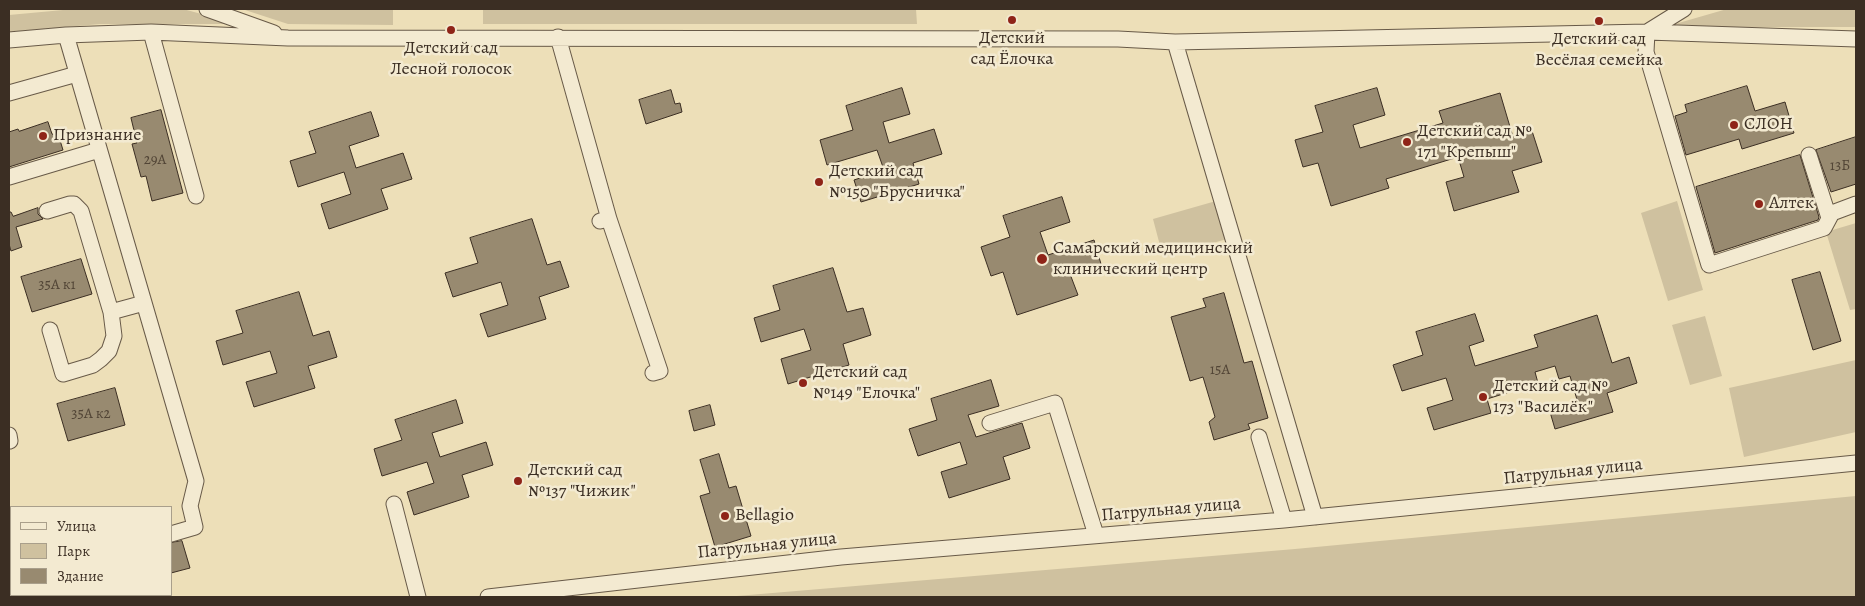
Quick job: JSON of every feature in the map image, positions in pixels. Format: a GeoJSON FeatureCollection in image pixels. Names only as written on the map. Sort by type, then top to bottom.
{"type":"FeatureCollection","features":[{"type":"Feature","properties":{"kind":"street"},"geometry":{"type":"LineString","coordinates":[[207,9],[288,38]]}},
{"type":"Feature","properties":{"kind":"street"},"geometry":{"type":"LineString","coordinates":[[1647,32],[1684,9]]}},
{"type":"Feature","properties":{"kind":"street"},"geometry":{"type":"LineString","coordinates":[[151,32],[196,196]]}},
{"type":"Feature","properties":{"kind":"street"},"geometry":{"type":"LineString","coordinates":[[9,40],[66,35],[151,32],[288,38],[1118,39],[1175,42],[1647,32],[1856,39]]}},
{"type":"Feature","properties":{"kind":"street"},"geometry":{"type":"LineString","coordinates":[[1647,32],[1646,52],[1709,265],[1824,228],[1832,213],[1856,204]]}},
{"type":"Feature","properties":{"kind":"street"},"geometry":{"type":"LineString","coordinates":[[66,35],[196,481],[190,506],[195,527],[172,534]]}},
{"type":"Feature","properties":{"kind":"street"},"geometry":{"type":"LineString","coordinates":[[558,37],[604,220],[660,371],[653,373]]}},
{"type":"Feature","properties":{"kind":"street"},"geometry":{"type":"LineString","coordinates":[[1175,42],[1315,517]]}},
{"type":"Feature","properties":{"kind":"street"},"geometry":{"type":"LineString","coordinates":[[9,93],[77,74]]}},
{"type":"Feature","properties":{"kind":"street"},"geometry":{"type":"LineString","coordinates":[[9,177],[99,150]]}},
{"type":"Feature","properties":{"kind":"street"},"geometry":{"type":"LineString","coordinates":[[1809,155],[1829,218]]}},
{"type":"Feature","properties":{"kind":"street"},"geometry":{"type":"LineString","coordinates":[[47,211],[70,204],[78,207],[111,312],[114,336],[109,351],[93,366],[63,374],[50,330]]}},
{"type":"Feature","properties":{"kind":"street"},"geometry":{"type":"LineString","coordinates":[[111,312],[144,303]]}},
{"type":"Feature","properties":{"kind":"street"},"geometry":{"type":"LineString","coordinates":[[990,422],[1055,403],[1096,535]]}},
{"type":"Feature","properties":{"kind":"street"},"geometry":{"type":"LineString","coordinates":[[1259,437],[1284,520]]}},
{"type":"Feature","properties":{"kind":"street","name":"Патрульная улица"},"geometry":{"type":"LineString","coordinates":[[488,597],[841,556],[1284,520],[1856,464]]}},
{"type":"Feature","properties":{"kind":"street"},"geometry":{"type":"LineString","coordinates":[[394,504],[418,597]]}},
{"type":"Feature","properties":{"kind":"green space"},"geometry":{"type":"Polygon","coordinates":[[[74,9],[183,9],[238,24],[100,24],[9,32],[9,15],[74,9]]]}},
{"type":"Feature","properties":{"kind":"green space"},"geometry":{"type":"Polygon","coordinates":[[[242,9],[393,9],[393,25],[288,24],[242,9]]]}},
{"type":"Feature","properties":{"kind":"green space"},"geometry":{"type":"Polygon","coordinates":[[[483,9],[916,9],[917,24],[483,24],[483,9]]]}},
{"type":"Feature","properties":{"kind":"green space"},"geometry":{"type":"Polygon","coordinates":[[[1727,9],[1856,9],[1856,27],[1670,27],[1727,9]]]}},
{"type":"Feature","properties":{"kind":"green space"},"geometry":{"type":"Polygon","coordinates":[[[1216,201],[1227,239],[1163,257],[1153,219],[1216,201]]]}},
{"type":"Feature","properties":{"kind":"green space"},"geometry":{"type":"Polygon","coordinates":[[[1677,201],[1703,290],[1668,301],[1641,213],[1677,201]]]}},
{"type":"Feature","properties":{"kind":"green space","name":"Алтек"},"geometry":{"type":"Polygon","coordinates":[[[1856,223],[1856,309],[1850,310],[1826,232],[1856,223]]]}},
{"type":"Feature","properties":{"kind":"green space"},"geometry":{"type":"Polygon","coordinates":[[[1705,316],[1722,376],[1690,385],[1672,325],[1705,316]]]}},
{"type":"Feature","properties":{"kind":"green space"},"geometry":{"type":"Polygon","coordinates":[[[1856,360],[1856,432],[1744,457],[1729,388],[1856,360]]]}},
{"type":"Feature","properties":{"kind":"green space"},"geometry":{"type":"Polygon","coordinates":[[[1856,496],[1856,597],[725,597],[1295,549],[1856,496]]]}},
{"type":"Feature","properties":{"kind":"building","name":"СЛОН"},"geometry":{"type":"Polygon","coordinates":[[[1747,86],[1755,111],[1785,102],[1794,133],[1742,149],[1739,139],[1686,155],[1675,116],[1687,112],[1685,105],[1747,86]]]}},
{"type":"Feature","properties":{"kind":"building"},"geometry":{"type":"Polygon","coordinates":[[[902,88],[910,114],[883,122],[889,143],[934,129],[942,154],[913,163],[919,184],[861,202],[854,180],[884,170],[877,150],[827,165],[820,140],[853,130],[846,106],[902,88]]]}},
{"type":"Feature","properties":{"kind":"building"},"geometry":{"type":"Polygon","coordinates":[[[1377,88],[1385,115],[1353,125],[1360,148],[1443,123],[1439,111],[1500,93],[1513,137],[1532,131],[1542,162],[1512,171],[1519,192],[1454,211],[1446,182],[1464,177],[1458,157],[1386,179],[1389,188],[1331,206],[1318,163],[1303,167],[1295,140],[1323,132],[1315,106],[1377,88]]]}},
{"type":"Feature","properties":{"kind":"building"},"geometry":{"type":"Polygon","coordinates":[[[671,90],[675,104],[680,103],[682,112],[646,124],[639,100],[671,90]]]}},
{"type":"Feature","properties":{"kind":"building"},"geometry":{"type":"Polygon","coordinates":[[[161,110],[183,193],[152,201],[146,176],[141,177],[132,144],[137,143],[131,118],[161,110]]]}},
{"type":"Feature","properties":{"kind":"building"},"geometry":{"type":"Polygon","coordinates":[[[371,112],[379,136],[349,146],[356,168],[403,153],[412,179],[381,189],[388,209],[329,229],[321,204],[351,194],[344,172],[298,187],[290,161],[316,153],[309,132],[371,112]]]}},
{"type":"Feature","properties":{"kind":"building"},"geometry":{"type":"Polygon","coordinates":[[[48,122],[52,134],[59,137],[63,150],[9,167],[9,132],[18,129],[19,131],[48,122]]]}},
{"type":"Feature","properties":{"kind":"building"},"geometry":{"type":"Polygon","coordinates":[[[1856,137],[1856,184],[1831,192],[1816,150],[1856,137]]]}},
{"type":"Feature","properties":{"kind":"building","name":"Алтек"},"geometry":{"type":"Polygon","coordinates":[[[1800,155],[1819,217],[1818,220],[1715,253],[1696,187],[1800,155]]]}},
{"type":"Feature","properties":{"kind":"building","name":"Самарский медицинский клинический центр"},"geometry":{"type":"Polygon","coordinates":[[[1062,197],[1070,222],[1040,232],[1048,255],[1094,240],[1101,264],[1070,274],[1078,295],[1017,315],[1003,272],[991,276],[981,247],[1010,237],[1003,216],[1062,197]]]}},
{"type":"Feature","properties":{"kind":"building"},"geometry":{"type":"Polygon","coordinates":[[[38,208],[38,214],[43,219],[16,227],[22,247],[11,251],[9,244],[9,212],[13,216],[38,208]]]}},
{"type":"Feature","properties":{"kind":"building"},"geometry":{"type":"Polygon","coordinates":[[[532,219],[547,265],[560,261],[569,287],[539,297],[546,319],[488,337],[480,314],[508,305],[501,282],[453,297],[445,273],[478,263],[470,238],[532,219]]]}},
{"type":"Feature","properties":{"kind":"building"},"geometry":{"type":"Polygon","coordinates":[[[81,259],[92,294],[32,312],[21,277],[81,259]]]}},
{"type":"Feature","properties":{"kind":"building"},"geometry":{"type":"Polygon","coordinates":[[[833,268],[847,312],[863,308],[871,335],[843,344],[849,365],[788,384],[781,359],[811,350],[804,329],[761,342],[754,318],[780,310],[773,286],[833,268]]]}},
{"type":"Feature","properties":{"kind":"building"},"geometry":{"type":"Polygon","coordinates":[[[1820,272],[1841,341],[1813,350],[1792,280],[1820,272]]]}},
{"type":"Feature","properties":{"kind":"building"},"geometry":{"type":"Polygon","coordinates":[[[299,292],[313,336],[329,331],[337,357],[308,366],[315,388],[254,407],[246,382],[277,373],[270,351],[223,365],[216,341],[243,333],[236,311],[299,292]]]}},
{"type":"Feature","properties":{"kind":"building"},"geometry":{"type":"Polygon","coordinates":[[[1224,293],[1244,363],[1252,361],[1268,418],[1248,424],[1250,429],[1214,440],[1209,422],[1215,417],[1203,377],[1190,381],[1171,317],[1206,307],[1203,299],[1224,293]]]}},
{"type":"Feature","properties":{"kind":"building"},"geometry":{"type":"Polygon","coordinates":[[[1475,314],[1484,341],[1469,346],[1475,366],[1538,347],[1534,335],[1597,315],[1612,363],[1629,357],[1637,383],[1607,393],[1613,412],[1555,429],[1550,412],[1578,403],[1570,376],[1559,379],[1555,366],[1535,372],[1538,383],[1487,399],[1491,413],[1434,430],[1427,408],[1453,400],[1446,378],[1402,391],[1393,365],[1423,355],[1416,332],[1475,314]]]}},
{"type":"Feature","properties":{"kind":"building"},"geometry":{"type":"Polygon","coordinates":[[[991,380],[999,406],[968,415],[976,437],[1022,423],[1030,448],[1003,457],[1010,479],[949,498],[941,472],[967,464],[960,442],[918,456],[909,429],[937,420],[931,399],[991,380]]]}},
{"type":"Feature","properties":{"kind":"building"},"geometry":{"type":"Polygon","coordinates":[[[115,388],[125,425],[68,441],[57,404],[115,388]]]}},
{"type":"Feature","properties":{"kind":"building"},"geometry":{"type":"Polygon","coordinates":[[[456,400],[463,423],[432,433],[440,457],[486,442],[493,465],[462,475],[469,497],[414,515],[407,492],[434,483],[427,462],[382,476],[374,449],[402,440],[395,420],[456,400]]]}},
{"type":"Feature","properties":{"kind":"building"},"geometry":{"type":"Polygon","coordinates":[[[710,405],[715,425],[694,431],[689,411],[710,405]]]}},
{"type":"Feature","properties":{"kind":"building","name":"Bellagio"},"geometry":{"type":"Polygon","coordinates":[[[719,454],[729,488],[736,486],[751,536],[715,547],[700,496],[710,493],[700,460],[719,454]]]}},
{"type":"Feature","properties":{"kind":"building"},"geometry":{"type":"Polygon","coordinates":[[[182,541],[190,568],[172,573],[172,543],[182,541]]]}},
{"type":"Feature","properties":{"kind":"place","name":"Детский сад Ёлочка"},"geometry":{"type":"Point","coordinates":[1012,20]}},
{"type":"Feature","properties":{"kind":"place","name":"Детский сад Весёлая семейка"},"geometry":{"type":"Point","coordinates":[1599,21]}},
{"type":"Feature","properties":{"kind":"place","name":"Детский сад Лесной голосок"},"geometry":{"type":"Point","coordinates":[451,30]}},
{"type":"Feature","properties":{"kind":"place","name":"СЛОН"},"geometry":{"type":"Point","coordinates":[1734,125]}},
{"type":"Feature","properties":{"kind":"place","name":"Признание"},"geometry":{"type":"Point","coordinates":[43,136]}},
{"type":"Feature","properties":{"kind":"place","name":"Детский сад № 171 \"Крепыш\""},"geometry":{"type":"Point","coordinates":[1407,142]}},
{"type":"Feature","properties":{"kind":"place","name":"Детский сад №150 \"Брусничка\""},"geometry":{"type":"Point","coordinates":[819,182]}},
{"type":"Feature","properties":{"kind":"place","name":"Алтек"},"geometry":{"type":"Point","coordinates":[1759,204]}},
{"type":"Feature","properties":{"kind":"place","name":"Самарский медицинский клинический центр"},"geometry":{"type":"Point","coordinates":[1042,259]}},
{"type":"Feature","properties":{"kind":"place","name":"Детский сад №149 \"Елочка\""},"geometry":{"type":"Point","coordinates":[803,383]}},
{"type":"Feature","properties":{"kind":"place","name":"Детский сад № 173 \"Василёк\""},"geometry":{"type":"Point","coordinates":[1483,397]}},
{"type":"Feature","properties":{"kind":"place","name":"Детский сад №137 \"Чижик\""},"geometry":{"type":"Point","coordinates":[518,481]}},
{"type":"Feature","properties":{"kind":"place","name":"Bellagio"},"geometry":{"type":"Point","coordinates":[725,516]}}]}
